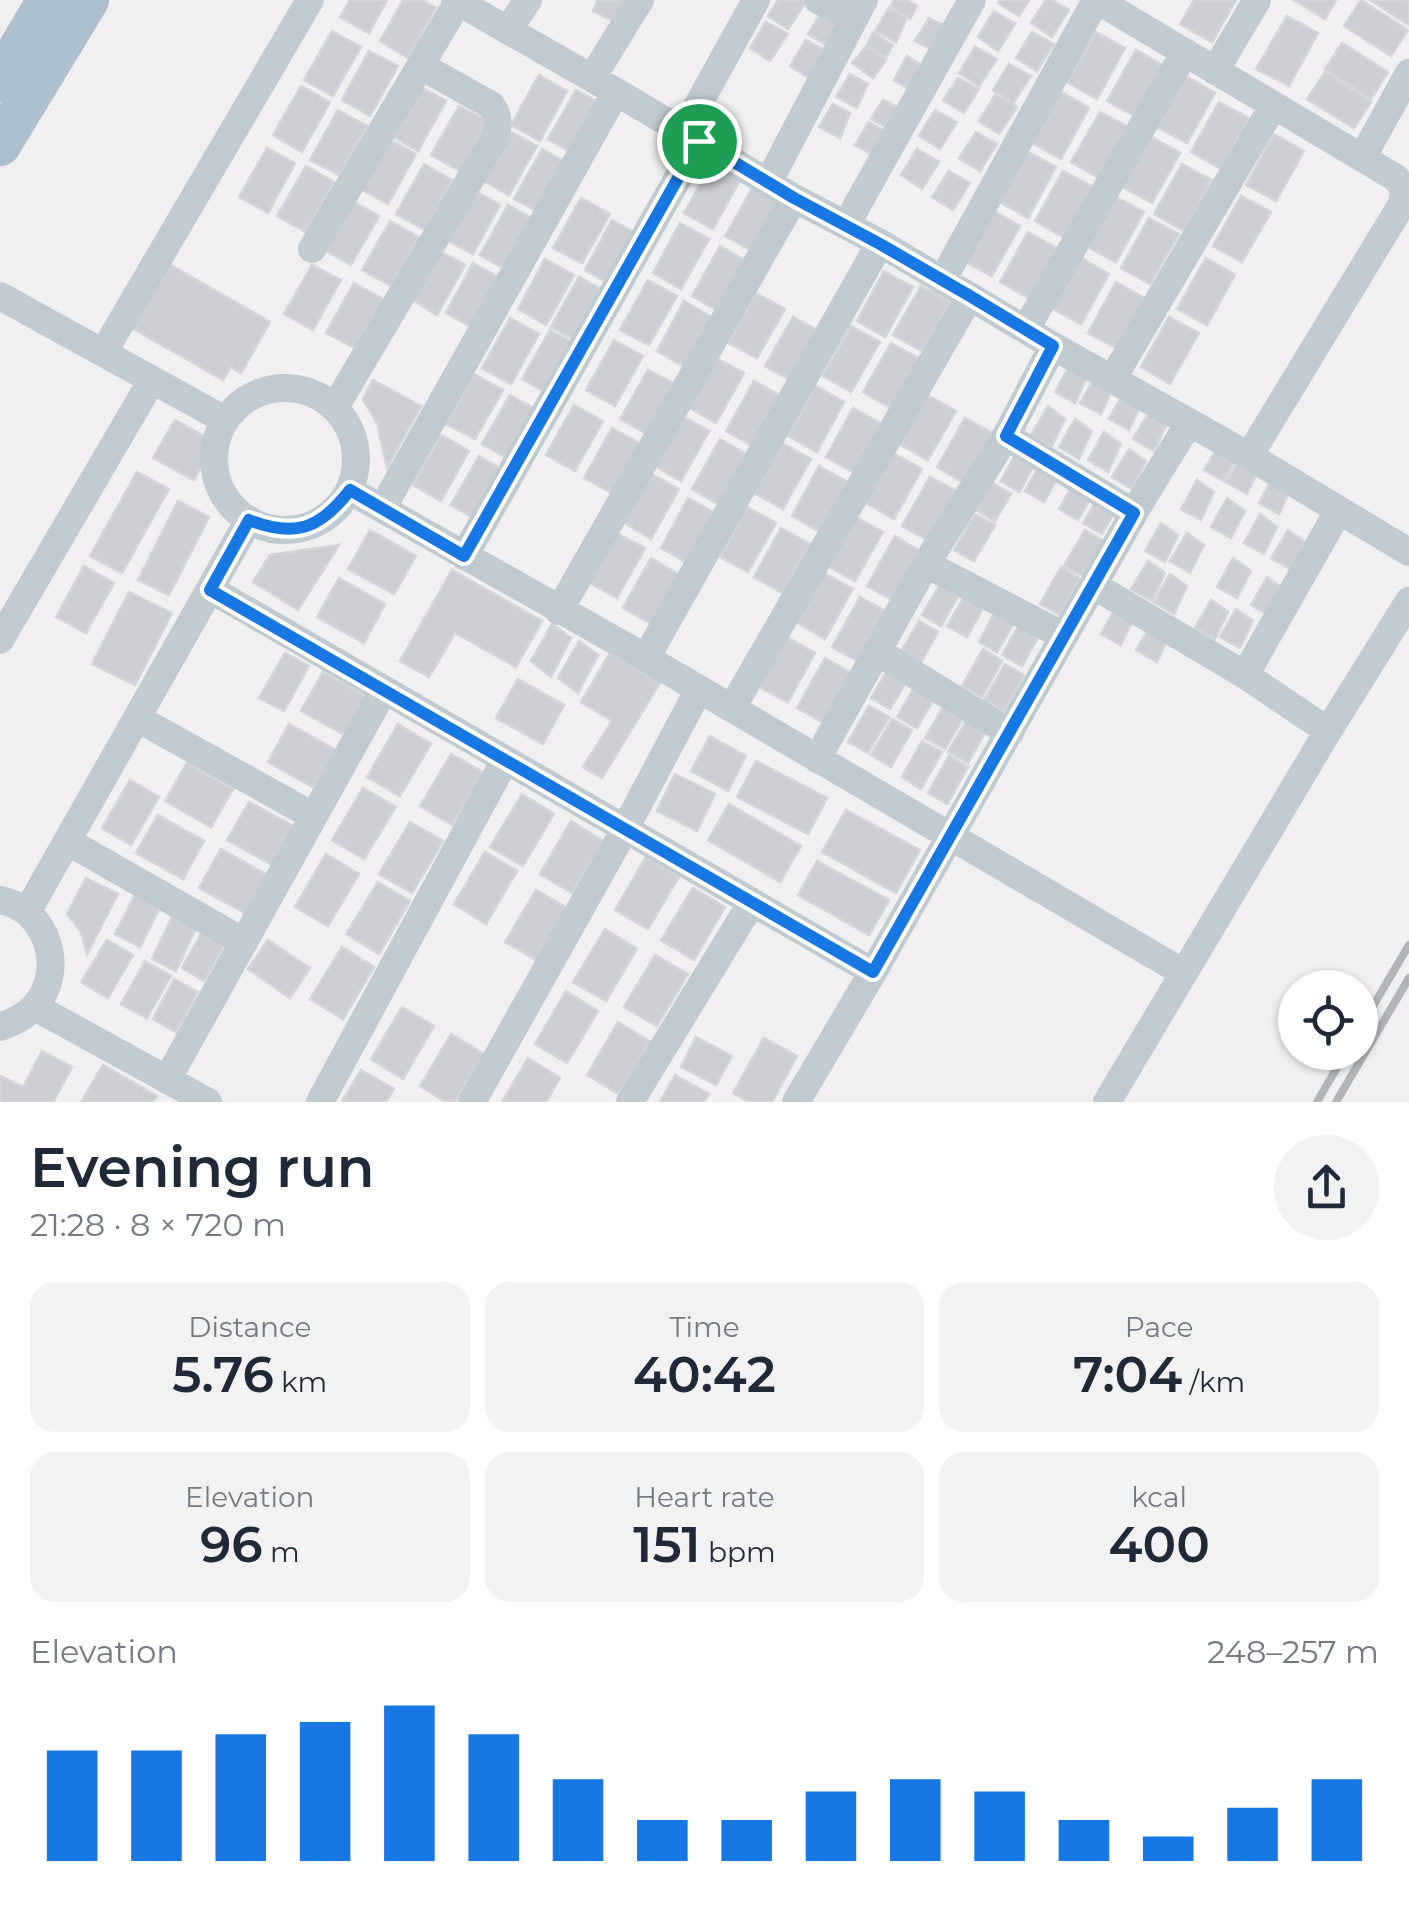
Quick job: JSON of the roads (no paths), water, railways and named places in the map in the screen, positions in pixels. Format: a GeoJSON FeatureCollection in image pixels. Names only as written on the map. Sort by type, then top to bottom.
{"type":"FeatureCollection","features":[{"type":"Feature","properties":{"kind":"main road"},"geometry":{"type":"LineString","coordinates":[[0,81],[48,0]]}},
{"type":"Feature","properties":{"kind":"main road"},"geometry":{"type":"LineString","coordinates":[[0,145],[88,0]]}},
{"type":"Feature","properties":{"kind":"street"},"geometry":{"type":"LineString","coordinates":[[103,353],[310,0]]}},
{"type":"Feature","properties":{"kind":"street"},"geometry":{"type":"LineString","coordinates":[[508,30],[528,0]]}},
{"type":"Feature","properties":{"kind":"street"},"geometry":{"type":"LineString","coordinates":[[382,509],[604,85],[640,0]]}},
{"type":"Feature","properties":{"kind":"street"},"geometry":{"type":"LineString","coordinates":[[464,556],[691,137],[756,0]]}},
{"type":"Feature","properties":{"kind":"street"},"geometry":{"type":"LineString","coordinates":[[768,181],[859,9],[818,0]]}},
{"type":"Feature","properties":{"kind":"street"},"geometry":{"type":"LineString","coordinates":[[846,225],[972,0]]}},
{"type":"Feature","properties":{"kind":"street"},"geometry":{"type":"LineString","coordinates":[[942,281],[1096,0],[1396,178],[1404,189],[1402,204],[1250,456]]}},
{"type":"Feature","properties":{"kind":"street"},"geometry":{"type":"LineString","coordinates":[[1215,71],[1258,0]]}},
{"type":"Feature","properties":{"kind":"street"},"geometry":{"type":"LineString","coordinates":[[312,248],[457,1],[794,198],[1250,456],[1409,552]]}},
{"type":"Feature","properties":{"kind":"street"},"geometry":{"type":"LineString","coordinates":[[1026,330],[1185,52]]}},
{"type":"Feature","properties":{"kind":"street"},"geometry":{"type":"LineString","coordinates":[[334,407],[499,126],[491,104],[421,66]]}},
{"type":"Feature","properties":{"kind":"street"},"geometry":{"type":"LineString","coordinates":[[1362,158],[1409,73]]}},
{"type":"Feature","properties":{"kind":"street"},"geometry":{"type":"LineString","coordinates":[[1113,378],[1273,106]]}},
{"type":"Feature","properties":{"kind":"street"},"geometry":{"type":"LineString","coordinates":[[559,610],[794,198]]}},
{"type":"Feature","properties":{"kind":"street"},"geometry":{"type":"LineString","coordinates":[[646,658],[880,244]]}},
{"type":"Feature","properties":{"kind":"street"},"geometry":{"type":"LineString","coordinates":[[0,296],[226,420]]}},
{"type":"Feature","properties":{"kind":"street"},"geometry":{"type":"LineString","coordinates":[[732,708],[970,296]]}},
{"type":"Feature","properties":{"kind":"street"},"geometry":{"type":"LineString","coordinates":[[818,759],[926,564],[1006,436],[1053,346]]}},
{"type":"Feature","properties":{"kind":"street"},"geometry":{"type":"LineString","coordinates":[[0,640],[152,380]]}},
{"type":"Feature","properties":{"kind":"street"},"geometry":{"type":"LineString","coordinates":[[293,388],[316,394],[334,407],[349,426],[356,448],[356,471],[350,490],[334,511],[315,523],[293,529],[270,528],[249,520],[233,508],[214,471],[214,450],[226,420],[248,398],[270,389],[293,388]]}},
{"type":"Feature","properties":{"kind":"street"},"geometry":{"type":"LineString","coordinates":[[796,1102],[1189,424]]}},
{"type":"Feature","properties":{"kind":"street"},"geometry":{"type":"LineString","coordinates":[[1006,436],[1134,513]]}},
{"type":"Feature","properties":{"kind":"street"},"geometry":{"type":"LineString","coordinates":[[350,490],[646,658],[1184,974]]}},
{"type":"Feature","properties":{"kind":"street"},"geometry":{"type":"LineString","coordinates":[[1246,675],[1339,510]]}},
{"type":"Feature","properties":{"kind":"street"},"geometry":{"type":"LineString","coordinates":[[27,912],[249,520]]}},
{"type":"Feature","properties":{"kind":"street"},"geometry":{"type":"LineString","coordinates":[[926,564],[1064,636]]}},
{"type":"Feature","properties":{"kind":"street"},"geometry":{"type":"LineString","coordinates":[[1093,585],[1246,675],[1328,731]]}},
{"type":"Feature","properties":{"kind":"street"},"geometry":{"type":"LineString","coordinates":[[210,590],[873,972]]}},
{"type":"Feature","properties":{"kind":"street"},"geometry":{"type":"LineString","coordinates":[[1107,1102],[1409,601]]}},
{"type":"Feature","properties":{"kind":"street"},"geometry":{"type":"LineString","coordinates":[[878,652],[1010,733]]}},
{"type":"Feature","properties":{"kind":"street"},"geometry":{"type":"LineString","coordinates":[[167,1080],[384,690]]}},
{"type":"Feature","properties":{"kind":"street"},"geometry":{"type":"LineString","coordinates":[[472,1102],[698,691]]}},
{"type":"Feature","properties":{"kind":"street"},"geometry":{"type":"LineString","coordinates":[[138,718],[314,816]]}},
{"type":"Feature","properties":{"kind":"street"},"geometry":{"type":"LineString","coordinates":[[320,1102],[505,760]]}},
{"type":"Feature","properties":{"kind":"street"},"geometry":{"type":"LineString","coordinates":[[67,841],[244,942]]}},
{"type":"Feature","properties":{"kind":"street"},"geometry":{"type":"LineString","coordinates":[[0,900],[27,912],[41,928],[50,947],[51,968],[46,989],[35,1006],[20,1019],[0,1026]]}},
{"type":"Feature","properties":{"kind":"street"},"geometry":{"type":"LineString","coordinates":[[630,1102],[752,902]]}},
{"type":"Feature","properties":{"kind":"street"},"geometry":{"type":"LineString","coordinates":[[35,1006],[208,1102]]}},
{"type":"Feature","properties":{"kind":"railway"},"geometry":{"type":"LineString","coordinates":[[1378,998],[1409,945]]}},
{"type":"Feature","properties":{"kind":"railway"},"geometry":{"type":"LineString","coordinates":[[1336,1102],[1409,978]]}},
{"type":"Feature","properties":{"kind":"railway"},"geometry":{"type":"LineString","coordinates":[[1317,1102],[1336,1070]]}}]}
